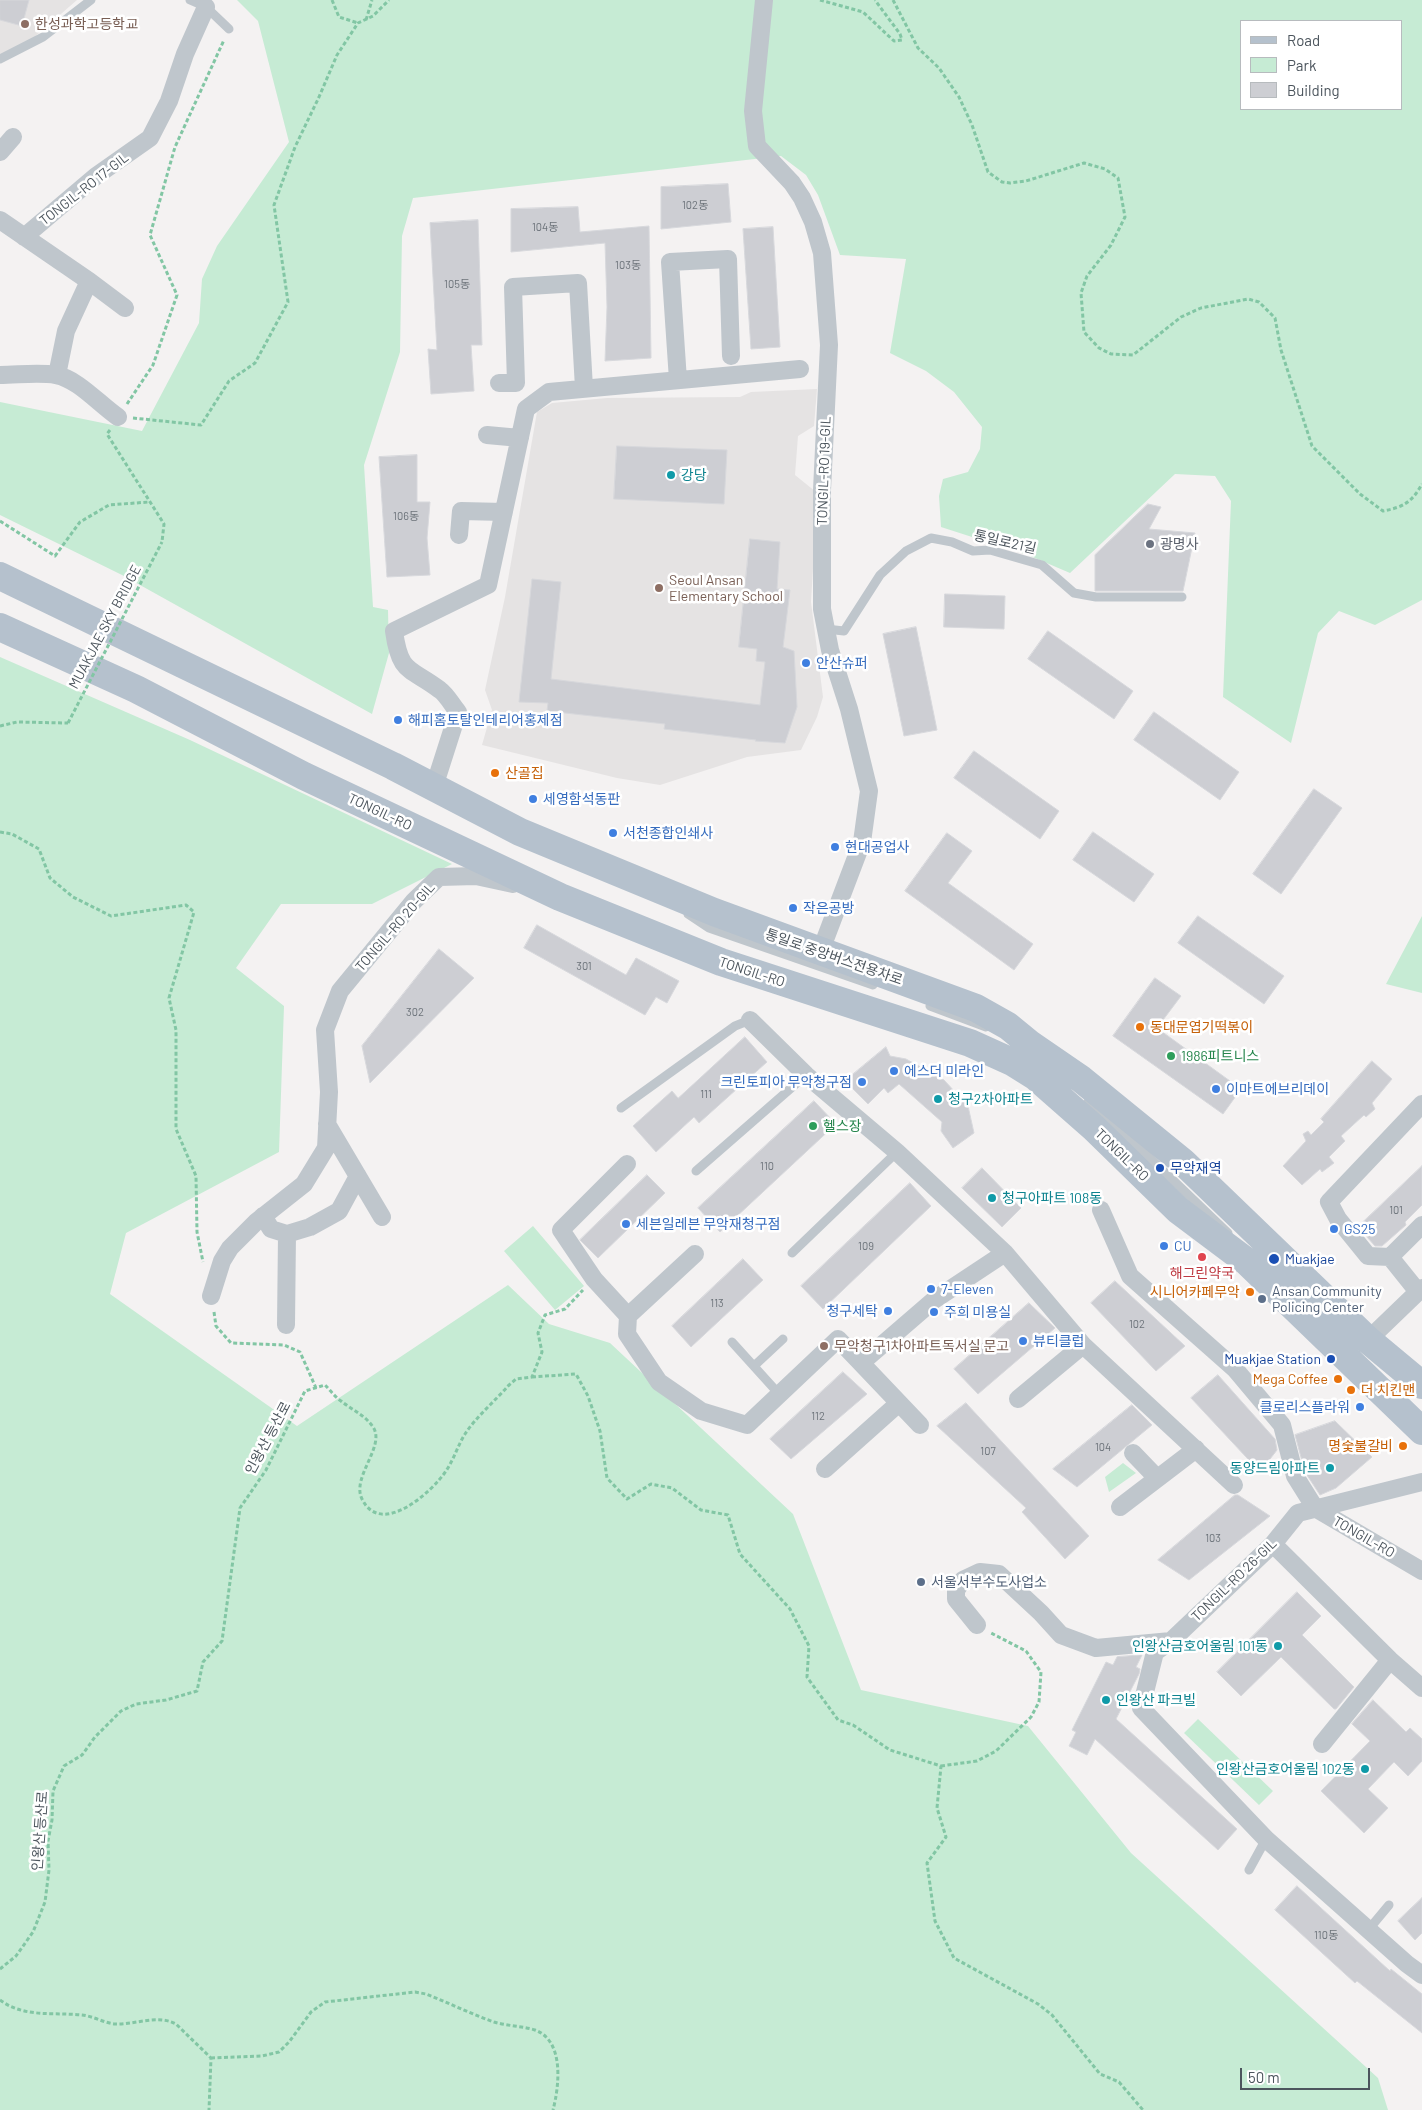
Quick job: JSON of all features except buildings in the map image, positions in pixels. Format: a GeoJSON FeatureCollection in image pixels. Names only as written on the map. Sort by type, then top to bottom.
{"type":"FeatureCollection","features":[{"type":"Feature","properties":{"kind":"main road","name":"TONGIL-RO"},"geometry":{"type":"LineString","coordinates":[[0,576],[434,787],[520,832],[714,912],[976,1008],[1008,1026],[1016,1048],[1036,1076],[1094,1128],[1178,1210],[1246,1261],[1422,1431]]}},
{"type":"Feature","properties":{"kind":"main road","name":"TONGIL-RO"},"geometry":{"type":"LineString","coordinates":[[0,627],[136,689],[304,776],[543,889],[721,962],[970,1043],[1016,1048],[1081,1079],[1183,1162],[1368,1340],[1422,1385]]}},
{"type":"Feature","properties":{"kind":"street","name":"TONGIL-RO 19-GIL"},"geometry":{"type":"LineString","coordinates":[[764,0],[752,111],[757,146],[792,183],[802,198],[813,222],[822,252],[826,289],[829,364],[822,490],[822,609],[830,650],[850,710],[869,791],[862,842],[821,950]]}},
{"type":"Feature","properties":{"kind":"street","name":"TONGIL-RO 17-GIL"},"geometry":{"type":"LineString","coordinates":[[24,237],[96,176],[150,138],[169,101],[185,54],[198,3]]}},
{"type":"Feature","properties":{"kind":"street"},"geometry":{"type":"LineString","coordinates":[[0,152],[13,137]]}},
{"type":"Feature","properties":{"kind":"street","name":"TONGIL-RO 17-GIL"},"geometry":{"type":"LineString","coordinates":[[0,220],[125,308]]}},
{"type":"Feature","properties":{"kind":"street"},"geometry":{"type":"LineString","coordinates":[[678,380],[670,262],[728,259],[731,356]]}},
{"type":"Feature","properties":{"kind":"street"},"geometry":{"type":"LineString","coordinates":[[57,375],[66,331],[89,281]]}},
{"type":"Feature","properties":{"kind":"street"},"geometry":{"type":"LineString","coordinates":[[499,383],[516,383],[513,286],[578,283],[584,388]]}},
{"type":"Feature","properties":{"kind":"street"},"geometry":{"type":"LineString","coordinates":[[434,787],[458,712],[442,691],[408,671],[397,652],[394,631],[488,585],[526,409],[549,392],[800,369]]}},
{"type":"Feature","properties":{"kind":"street"},"geometry":{"type":"LineString","coordinates":[[0,375],[57,375],[83,389],[102,406],[118,416]]}},
{"type":"Feature","properties":{"kind":"street"},"geometry":{"type":"LineString","coordinates":[[487,434],[520,438]]}},
{"type":"Feature","properties":{"kind":"street"},"geometry":{"type":"LineString","coordinates":[[459,534],[461,511],[504,512]]}},
{"type":"Feature","properties":{"kind":"street","name":"TONGIL-RO 20-GIL"},"geometry":{"type":"LineString","coordinates":[[211,1296],[222,1261],[230,1248],[263,1216],[304,1184],[326,1148],[329,1092],[325,1030],[340,991],[414,901],[439,877],[476,876],[525,886],[682,959],[689,949]]}},
{"type":"Feature","properties":{"kind":"street"},"geometry":{"type":"LineString","coordinates":[[750,1020],[806,1075],[897,1152],[1005,1253],[1083,1345],[1234,1485]]}},
{"type":"Feature","properties":{"kind":"street"},"geometry":{"type":"LineString","coordinates":[[1368,1340],[1420,1290],[1390,1257],[1368,1256],[1338,1219],[1329,1202],[1422,1104]]}},
{"type":"Feature","properties":{"kind":"street"},"geometry":{"type":"LineString","coordinates":[[327,1124],[382,1217]]}},
{"type":"Feature","properties":{"kind":"street"},"geometry":{"type":"LineString","coordinates":[[627,1164],[561,1230],[594,1279],[628,1316]]}},
{"type":"Feature","properties":{"kind":"street"},"geometry":{"type":"LineString","coordinates":[[263,1216],[271,1228],[288,1234],[310,1228],[339,1212],[358,1176]]}},
{"type":"Feature","properties":{"kind":"street"},"geometry":{"type":"LineString","coordinates":[[1102,1210],[1130,1276],[1235,1369],[1282,1425],[1295,1476],[1315,1508]]}},
{"type":"Feature","properties":{"kind":"street"},"geometry":{"type":"LineString","coordinates":[[1390,1257],[1422,1225]]}},
{"type":"Feature","properties":{"kind":"street"},"geometry":{"type":"LineString","coordinates":[[286,1325],[288,1234]]}},
{"type":"Feature","properties":{"kind":"street"},"geometry":{"type":"LineString","coordinates":[[861,1363],[934,1300],[1005,1253]]}},
{"type":"Feature","properties":{"kind":"street"},"geometry":{"type":"LineString","coordinates":[[695,1254],[628,1316],[627,1334],[660,1382],[701,1411],[747,1425],[838,1339],[920,1425]]}},
{"type":"Feature","properties":{"kind":"street"},"geometry":{"type":"LineString","coordinates":[[1018,1399],[1083,1345]]}},
{"type":"Feature","properties":{"kind":"street"},"geometry":{"type":"LineString","coordinates":[[825,1469],[899,1403]]}},
{"type":"Feature","properties":{"kind":"street"},"geometry":{"type":"LineString","coordinates":[[1120,1507],[1196,1449]]}},
{"type":"Feature","properties":{"kind":"street"},"geometry":{"type":"LineString","coordinates":[[1133,1453],[1157,1478]]}},
{"type":"Feature","properties":{"kind":"street","name":"TONGIL-RO 26-GIL"},"geometry":{"type":"LineString","coordinates":[[1266,1840],[1141,1708],[1154,1652],[1171,1641],[1273,1544],[1298,1513],[1422,1482]]}},
{"type":"Feature","properties":{"kind":"street","name":"TONGIL-RO"},"geometry":{"type":"LineString","coordinates":[[1315,1508],[1419,1565]]}},
{"type":"Feature","properties":{"kind":"street"},"geometry":{"type":"LineString","coordinates":[[1273,1544],[1390,1660],[1422,1688]]}},
{"type":"Feature","properties":{"kind":"street"},"geometry":{"type":"LineString","coordinates":[[977,1625],[956,1599],[956,1590],[963,1580],[980,1572],[999,1574],[1041,1613],[1061,1636],[1096,1648],[1171,1641]]}},
{"type":"Feature","properties":{"kind":"street"},"geometry":{"type":"LineString","coordinates":[[1322,1744],[1390,1660]]}},
{"type":"Feature","properties":{"kind":"street"},"geometry":{"type":"LineString","coordinates":[[1266,1840],[1422,1975]]}},
{"type":"Feature","properties":{"kind":"lane"},"geometry":{"type":"LineString","coordinates":[[0,59],[43,37],[91,0]]}},
{"type":"Feature","properties":{"kind":"lane"},"geometry":{"type":"LineString","coordinates":[[198,3],[229,29]]}},
{"type":"Feature","properties":{"kind":"lane","name":"통일로21길"},"geometry":{"type":"LineString","coordinates":[[826,629],[844,631],[880,575],[906,551],[931,538],[952,542],[973,551],[990,550],[1042,565],[1074,593],[1096,597],[1182,597]]}},
{"type":"Feature","properties":{"kind":"lane","name":"통일로 중앙버스전용차로"},"geometry":{"type":"LineString","coordinates":[[637,880],[709,928],[883,988]]}},
{"type":"Feature","properties":{"kind":"lane"},"geometry":{"type":"LineString","coordinates":[[919,1001],[1016,1048]]}},
{"type":"Feature","properties":{"kind":"lane"},"geometry":{"type":"LineString","coordinates":[[621,1108],[735,1026],[750,1020]]}},
{"type":"Feature","properties":{"kind":"lane"},"geometry":{"type":"LineString","coordinates":[[696,1171],[806,1075]]}},
{"type":"Feature","properties":{"kind":"lane"},"geometry":{"type":"LineString","coordinates":[[1084,1098],[1227,1230],[1246,1261]]}},
{"type":"Feature","properties":{"kind":"lane"},"geometry":{"type":"LineString","coordinates":[[792,1253],[897,1152]]}},
{"type":"Feature","properties":{"kind":"lane"},"geometry":{"type":"LineString","coordinates":[[754,1366],[783,1339]]}},
{"type":"Feature","properties":{"kind":"lane"},"geometry":{"type":"LineString","coordinates":[[1368,1340],[1422,1393]]}},
{"type":"Feature","properties":{"kind":"lane"},"geometry":{"type":"LineString","coordinates":[[732,1342],[779,1394]]}},
{"type":"Feature","properties":{"kind":"lane"},"geometry":{"type":"LineString","coordinates":[[1248,1870],[1266,1840]]}},
{"type":"Feature","properties":{"kind":"lane"},"geometry":{"type":"LineString","coordinates":[[1370,1929],[1389,1905]]}},
{"type":"Feature","properties":{"kind":"path"},"geometry":{"type":"LineString","coordinates":[[332,0],[339,16],[358,23]]}},
{"type":"Feature","properties":{"kind":"path"},"geometry":{"type":"LineString","coordinates":[[365,20],[372,0]]}},
{"type":"Feature","properties":{"kind":"path"},"geometry":{"type":"LineString","coordinates":[[118,416],[201,425],[229,381],[254,363],[288,302],[274,205],[295,147],[337,55],[358,23],[373,16],[389,0]]}},
{"type":"Feature","properties":{"kind":"path"},"geometry":{"type":"LineString","coordinates":[[820,0],[863,12],[894,41],[902,40],[900,34],[876,0]]}},
{"type":"Feature","properties":{"kind":"path"},"geometry":{"type":"LineString","coordinates":[[893,0],[918,48],[939,68],[959,97],[972,125],[988,172],[1002,182],[1010,183],[1026,181],[1084,164],[1105,169],[1118,178],[1125,217],[1111,245],[1087,276],[1081,293],[1084,332],[1100,348],[1111,354],[1133,355],[1181,317],[1201,308],[1248,299],[1259,302],[1275,318],[1281,350],[1312,446],[1360,494],[1384,511],[1396,509],[1413,500],[1422,484]]}},
{"type":"Feature","properties":{"kind":"path"},"geometry":{"type":"LineString","coordinates":[[0,521],[55,556],[80,522],[102,509],[109,505],[149,502],[107,434],[153,365],[177,295],[150,235],[174,147],[229,29]]}},
{"type":"Feature","properties":{"kind":"path","name":"MUAKJAE SKY BRIDGE"},"geometry":{"type":"LineString","coordinates":[[0,726],[17,722],[68,723],[162,542],[164,524],[149,502]]}},
{"type":"Feature","properties":{"kind":"path"},"geometry":{"type":"LineString","coordinates":[[0,832],[12,834],[39,849],[50,878],[73,898],[111,916],[186,905],[194,912],[169,998],[176,1030],[176,1129],[196,1176],[197,1232],[216,1326],[231,1343],[284,1345],[300,1352],[316,1388],[325,1385],[341,1402],[360,1413],[375,1428],[376,1444],[366,1465],[361,1485],[362,1498],[372,1511],[389,1515],[406,1509],[446,1472],[466,1433],[516,1379],[576,1374],[588,1396],[600,1431],[607,1478],[627,1499],[651,1484],[672,1488],[701,1510],[728,1515],[740,1554],[790,1609],[810,1646],[807,1677],[838,1720],[853,1725],[890,1750],[941,1766],[977,1761],[996,1751],[1031,1717],[1039,1702],[1041,1672],[1026,1651],[977,1625]]}},
{"type":"Feature","properties":{"kind":"path"},"geometry":{"type":"LineString","coordinates":[[532,1377],[542,1352],[538,1333],[545,1315],[565,1309],[594,1279]]}},
{"type":"Feature","properties":{"kind":"path","name":"인왕산 등산로"},"geometry":{"type":"LineString","coordinates":[[0,1969],[16,1956],[33,1932],[45,1902],[49,1870],[48,1841],[52,1820],[53,1791],[64,1766],[82,1755],[96,1737],[122,1711],[136,1704],[166,1700],[197,1691],[203,1662],[222,1641],[240,1508],[266,1470],[305,1391],[316,1388]]}},
{"type":"Feature","properties":{"kind":"path"},"geometry":{"type":"LineString","coordinates":[[941,1766],[937,1808],[946,1837],[927,1864],[935,1921],[954,1958],[1038,2004],[1052,2015],[1100,2074],[1119,2082],[1143,2110]]}},
{"type":"Feature","properties":{"kind":"path"},"geometry":{"type":"LineString","coordinates":[[0,2000],[8,2007],[23,2012],[83,2015],[115,2024],[170,2020],[184,2030],[212,2058],[262,2056],[279,2052],[289,2042],[311,2012],[319,2004],[325,2002],[415,1992],[426,1994],[493,2021],[541,2033],[553,2048],[557,2062],[557,2089],[553,2110]]}},
{"type":"Feature","properties":{"kind":"path"},"geometry":{"type":"LineString","coordinates":[[209,2110],[212,2058]]}},
{"type":"Feature","properties":{"kind":"shaded area","name":"한성과학고등학교"},"geometry":{"type":"Polygon","coordinates":[[[0,0],[77,0],[23,47],[0,57],[0,0]]]}},
{"type":"Feature","properties":{"kind":"shaded area","name":"Seoul Ansan Elementary School"},"geometry":{"type":"Polygon","coordinates":[[[817,389],[814,426],[798,436],[795,475],[816,492],[811,602],[823,697],[817,717],[801,750],[747,757],[660,785],[617,778],[482,745],[492,710],[485,690],[505,597],[537,412],[552,403],[607,398],[740,397],[751,392],[817,389]]]}},
{"type":"Feature","properties":{"kind":"green space"},"geometry":{"type":"Polygon","coordinates":[[[237,0],[1422,0],[1422,600],[1375,625],[1339,611],[1318,633],[1291,743],[1223,697],[1231,501],[1215,476],[1175,474],[1070,573],[1028,555],[941,527],[939,496],[943,479],[968,472],[980,449],[982,427],[954,392],[926,371],[890,353],[906,259],[840,255],[818,195],[806,175],[781,156],[413,198],[402,236],[400,352],[364,465],[373,607],[388,610],[389,653],[372,714],[122,575],[0,515],[0,402],[142,431],[199,323],[202,279],[217,246],[289,142],[258,21],[237,0]]]}},
{"type":"Feature","properties":{"kind":"green space"},"geometry":{"type":"Polygon","coordinates":[[[0,657],[190,740],[452,864],[372,904],[281,904],[236,968],[284,1006],[279,1152],[126,1233],[110,1294],[297,1426],[508,1285],[549,1324],[610,1343],[793,1514],[861,1690],[1028,1726],[1131,1853],[1378,2078],[1388,2110],[0,2110],[0,657]]]}},
{"type":"Feature","properties":{"kind":"green space"},"geometry":{"type":"Polygon","coordinates":[[[1422,916],[1422,993],[1386,984],[1422,916]]]}},
{"type":"Feature","properties":{"kind":"green space"},"geometry":{"type":"Polygon","coordinates":[[[533,1226],[584,1286],[555,1310],[504,1251],[533,1226]]]}},
{"type":"Feature","properties":{"kind":"green space"},"geometry":{"type":"Polygon","coordinates":[[[1123,1463],[1136,1473],[1109,1492],[1105,1477],[1123,1463]]]}},
{"type":"Feature","properties":{"kind":"green space"},"geometry":{"type":"Polygon","coordinates":[[[1198,1719],[1273,1791],[1259,1805],[1184,1733],[1198,1719]]]}},
{"type":"Feature","properties":{"kind":"place","name":"한성과학고등학교"},"geometry":{"type":"Point","coordinates":[25,24]}},
{"type":"Feature","properties":{"kind":"place","name":"강당"},"geometry":{"type":"Point","coordinates":[671,475]}},
{"type":"Feature","properties":{"kind":"place","name":"광명사"},"geometry":{"type":"Point","coordinates":[1150,544]}},
{"type":"Feature","properties":{"kind":"place","name":"Seoul Ansan Elementary School"},"geometry":{"type":"Point","coordinates":[659,588]}},
{"type":"Feature","properties":{"kind":"place","name":"안산슈퍼"},"geometry":{"type":"Point","coordinates":[806,663]}},
{"type":"Feature","properties":{"kind":"place","name":"해피홈토탈인테리어홍제점"},"geometry":{"type":"Point","coordinates":[398,720]}},
{"type":"Feature","properties":{"kind":"place","name":"산골집"},"geometry":{"type":"Point","coordinates":[495,773]}},
{"type":"Feature","properties":{"kind":"place","name":"세영함석동판"},"geometry":{"type":"Point","coordinates":[533,799]}},
{"type":"Feature","properties":{"kind":"place","name":"서천종합인쇄사"},"geometry":{"type":"Point","coordinates":[613,833]}},
{"type":"Feature","properties":{"kind":"place","name":"현대공업사"},"geometry":{"type":"Point","coordinates":[835,847]}},
{"type":"Feature","properties":{"kind":"place","name":"작은공방"},"geometry":{"type":"Point","coordinates":[793,908]}},
{"type":"Feature","properties":{"kind":"place","name":"동대문엽기떡볶이"},"geometry":{"type":"Point","coordinates":[1140,1027]}},
{"type":"Feature","properties":{"kind":"place","name":"1986피트니스"},"geometry":{"type":"Point","coordinates":[1171,1056]}},
{"type":"Feature","properties":{"kind":"place","name":"에스더 미라인"},"geometry":{"type":"Point","coordinates":[894,1071]}},
{"type":"Feature","properties":{"kind":"place","name":"크린토피아 무악청구점"},"geometry":{"type":"Point","coordinates":[862,1082]}},
{"type":"Feature","properties":{"kind":"place","name":"이마트에브리데이"},"geometry":{"type":"Point","coordinates":[1216,1089]}},
{"type":"Feature","properties":{"kind":"place","name":"청구2차아파트"},"geometry":{"type":"Point","coordinates":[938,1099]}},
{"type":"Feature","properties":{"kind":"place","name":"헬스장"},"geometry":{"type":"Point","coordinates":[813,1126]}},
{"type":"Feature","properties":{"kind":"place","name":"무악재역"},"geometry":{"type":"Point","coordinates":[1160,1168]}},
{"type":"Feature","properties":{"kind":"place","name":"청구아파트 108동"},"geometry":{"type":"Point","coordinates":[992,1198]}},
{"type":"Feature","properties":{"kind":"place","name":"세븐일레븐 무악재청구점"},"geometry":{"type":"Point","coordinates":[626,1224]}},
{"type":"Feature","properties":{"kind":"place","name":"GS25"},"geometry":{"type":"Point","coordinates":[1334,1229]}},
{"type":"Feature","properties":{"kind":"place","name":"CU"},"geometry":{"type":"Point","coordinates":[1164,1246]}},
{"type":"Feature","properties":{"kind":"place","name":"해그린약국"},"geometry":{"type":"Point","coordinates":[1202,1257]}},
{"type":"Feature","properties":{"kind":"place","name":"Muakjae"},"geometry":{"type":"Point","coordinates":[1274,1259]}},
{"type":"Feature","properties":{"kind":"place","name":"7-Eleven"},"geometry":{"type":"Point","coordinates":[931,1289]}},
{"type":"Feature","properties":{"kind":"place","name":"시니어카페무악"},"geometry":{"type":"Point","coordinates":[1250,1292]}},
{"type":"Feature","properties":{"kind":"place","name":"Ansan Community Policing Center"},"geometry":{"type":"Point","coordinates":[1262,1299]}},
{"type":"Feature","properties":{"kind":"place","name":"청구세탁"},"geometry":{"type":"Point","coordinates":[888,1311]}},
{"type":"Feature","properties":{"kind":"place","name":"주희 미용실"},"geometry":{"type":"Point","coordinates":[934,1312]}},
{"type":"Feature","properties":{"kind":"place","name":"뷰티클럽"},"geometry":{"type":"Point","coordinates":[1023,1341]}},
{"type":"Feature","properties":{"kind":"place","name":"무악청구1차아파트독서실 문고"},"geometry":{"type":"Point","coordinates":[824,1346]}},
{"type":"Feature","properties":{"kind":"place","name":"Muakjae Station"},"geometry":{"type":"Point","coordinates":[1331,1359]}},
{"type":"Feature","properties":{"kind":"place","name":"Mega Coffee"},"geometry":{"type":"Point","coordinates":[1338,1379]}},
{"type":"Feature","properties":{"kind":"place","name":"더 치킨맨"},"geometry":{"type":"Point","coordinates":[1351,1390]}},
{"type":"Feature","properties":{"kind":"place","name":"클로리스플라워"},"geometry":{"type":"Point","coordinates":[1360,1407]}},
{"type":"Feature","properties":{"kind":"place","name":"명숯불갈비"},"geometry":{"type":"Point","coordinates":[1403,1446]}},
{"type":"Feature","properties":{"kind":"place","name":"동양드림아파트"},"geometry":{"type":"Point","coordinates":[1330,1468]}},
{"type":"Feature","properties":{"kind":"place","name":"서울서부수도사업소"},"geometry":{"type":"Point","coordinates":[921,1582]}},
{"type":"Feature","properties":{"kind":"place","name":"인왕산금호어울림 101동"},"geometry":{"type":"Point","coordinates":[1278,1646]}},
{"type":"Feature","properties":{"kind":"place","name":"인왕산 파크빌"},"geometry":{"type":"Point","coordinates":[1106,1700]}},
{"type":"Feature","properties":{"kind":"place","name":"인왕산금호어울림 102동"},"geometry":{"type":"Point","coordinates":[1365,1769]}}]}
